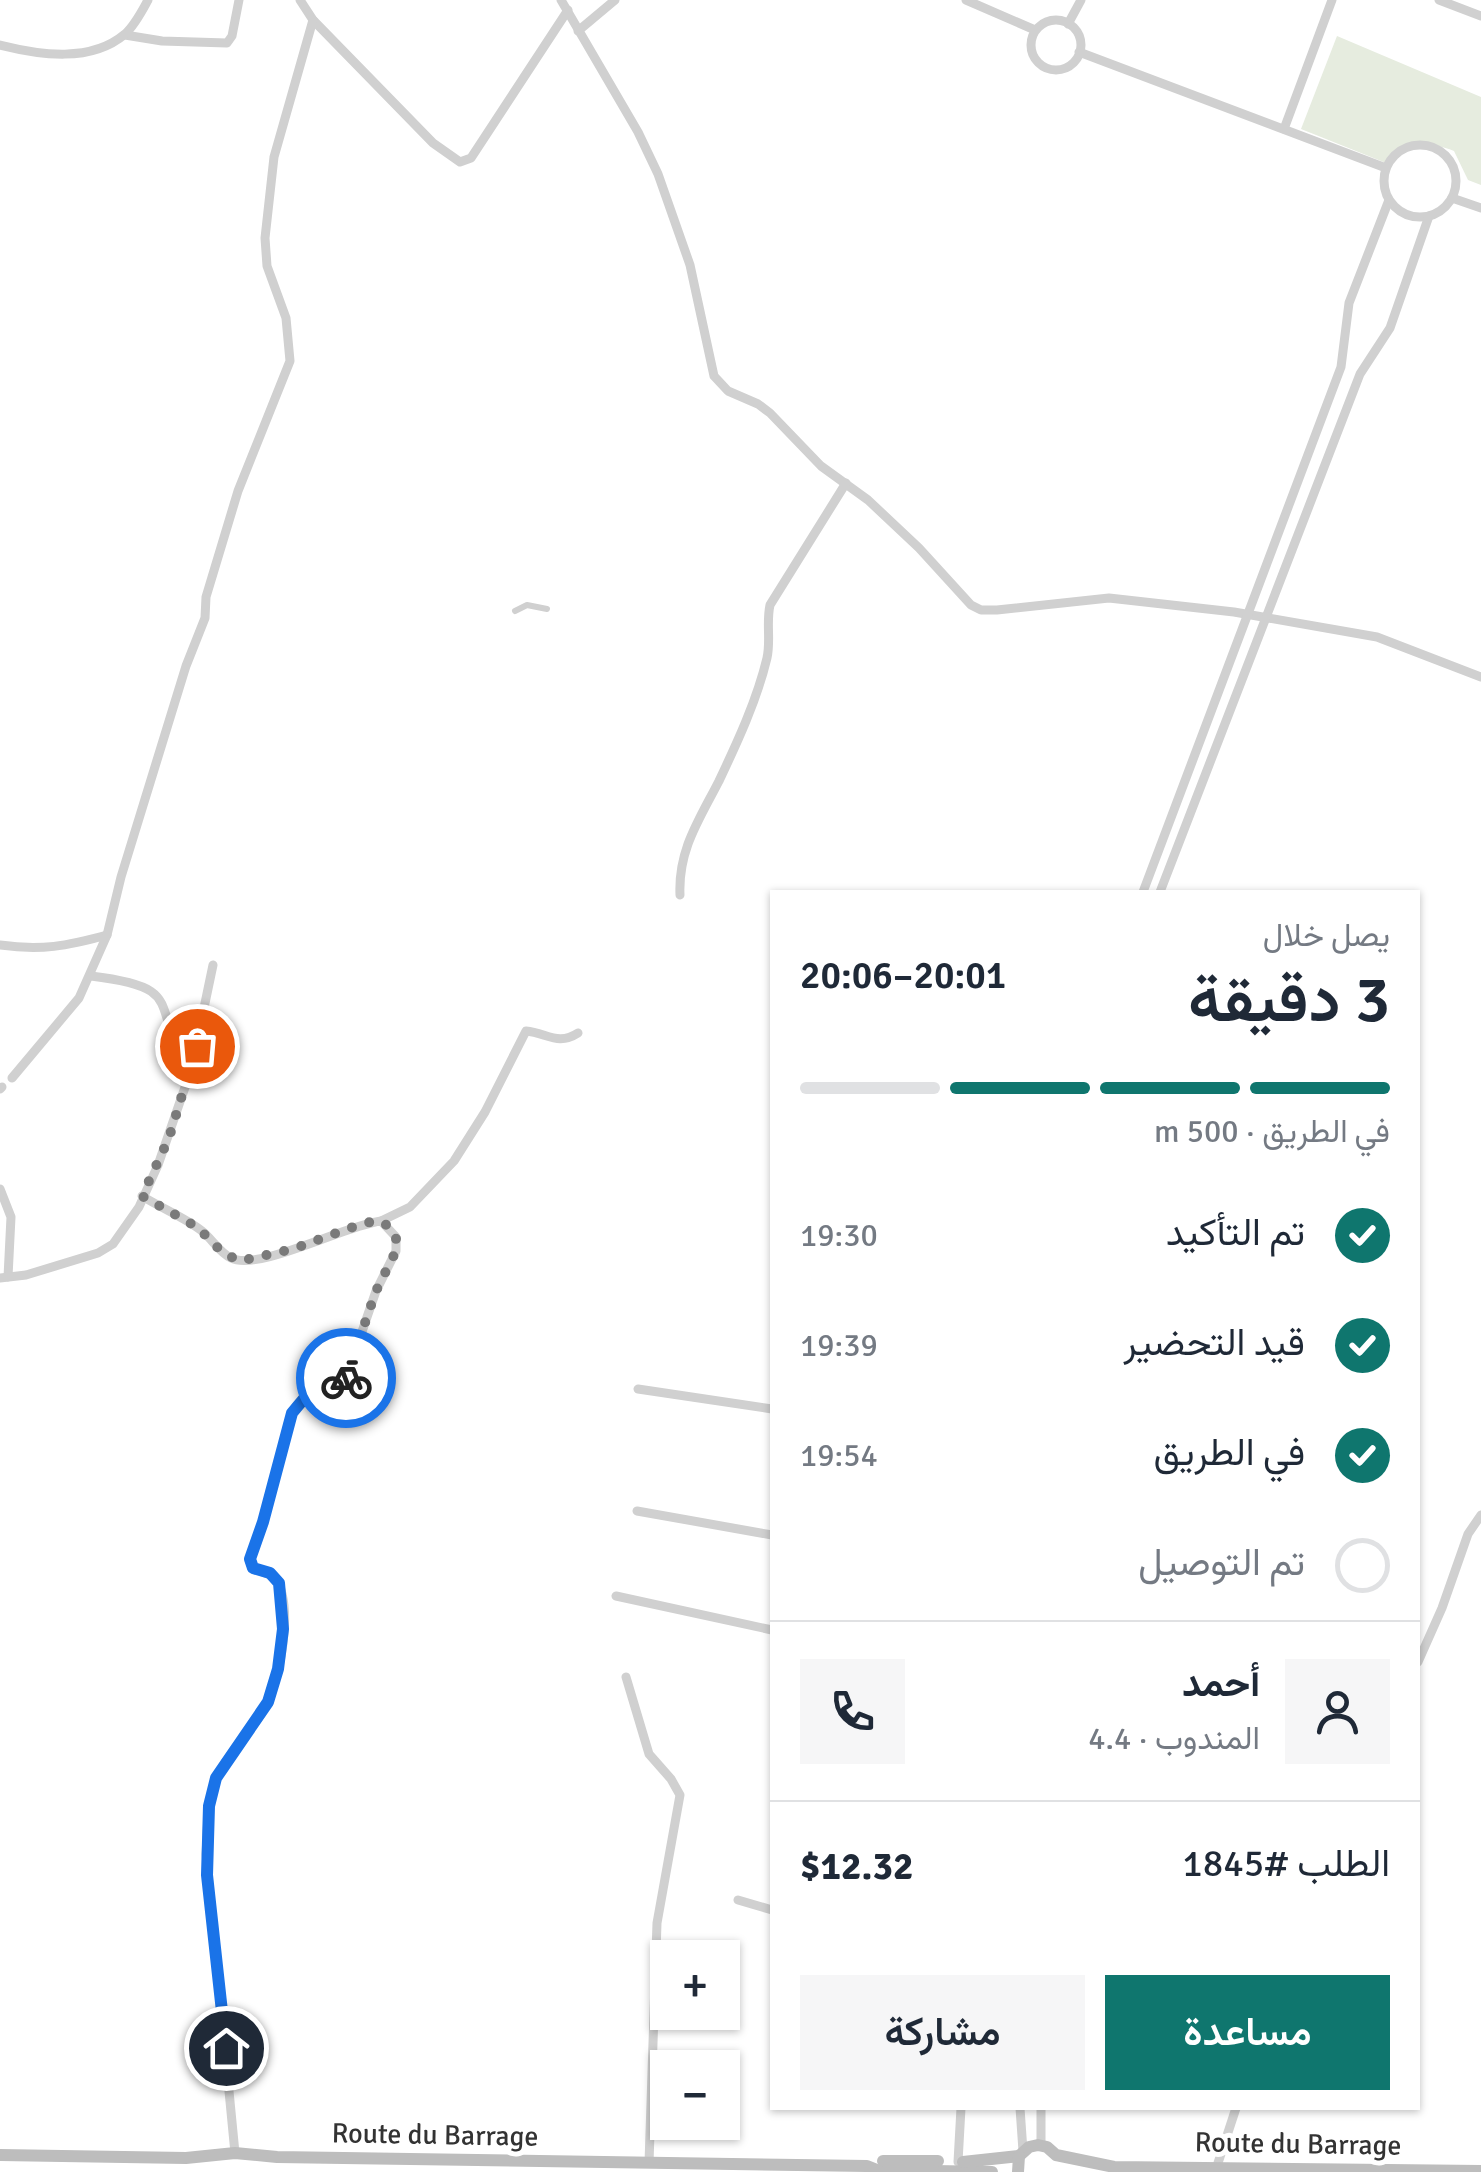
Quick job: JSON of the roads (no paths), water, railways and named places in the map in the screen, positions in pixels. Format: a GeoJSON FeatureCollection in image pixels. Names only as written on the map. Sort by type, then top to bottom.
{"type":"FeatureCollection","features":[{"type":"Feature","properties":{"kind":"main road","name":"Route du Barrage"},"geometry":{"type":"LineString","coordinates":[[869,2166],[885,2161],[958,2162],[1021,2154],[1041,2146],[1056,2155],[1114,2167]]}},
{"type":"Feature","properties":{"kind":"main road","name":"Route du Barrage"},"geometry":{"type":"LineString","coordinates":[[0,2155],[186,2158],[235,2152],[278,2158],[869,2166],[882,2170],[992,2172]]}},
{"type":"Feature","properties":{"kind":"main road"},"geometry":{"type":"LineString","coordinates":[[1018,2172],[1021,2154]]}},
{"type":"Feature","properties":{"kind":"main road"},"geometry":{"type":"LineString","coordinates":[[1056,2155],[1058,2172]]}},
{"type":"Feature","properties":{"kind":"main road","name":"Route du Barrage"},"geometry":{"type":"LineString","coordinates":[[1089,2172],[1114,2167],[1218,2166],[1239,2170],[1481,2171]]}},
{"type":"Feature","properties":{"kind":"street"},"geometry":{"type":"LineString","coordinates":[[0,46],[28,52],[91,51],[124,35],[148,0]]}},
{"type":"Feature","properties":{"kind":"street"},"geometry":{"type":"LineString","coordinates":[[124,35],[162,42],[227,43],[239,0]]}},
{"type":"Feature","properties":{"kind":"street"},"geometry":{"type":"LineString","coordinates":[[300,0],[313,20],[432,143],[460,162],[471,158],[568,10]]}},
{"type":"Feature","properties":{"kind":"street"},"geometry":{"type":"LineString","coordinates":[[561,0],[638,132],[669,204],[690,265],[714,376],[728,391],[770,413],[821,466],[846,482],[920,548],[964,600],[981,610],[1109,598],[1341,629],[1377,638],[1481,678]]}},
{"type":"Feature","properties":{"kind":"street"},"geometry":{"type":"LineString","coordinates":[[578,31],[615,0]]}},
{"type":"Feature","properties":{"kind":"street"},"geometry":{"type":"LineString","coordinates":[[966,0],[1035,30]]}},
{"type":"Feature","properties":{"kind":"street"},"geometry":{"type":"LineString","coordinates":[[1068,24],[1081,0]]}},
{"type":"Feature","properties":{"kind":"street"},"geometry":{"type":"LineString","coordinates":[[1284,129],[1332,0]]}},
{"type":"Feature","properties":{"kind":"street"},"geometry":{"type":"LineString","coordinates":[[1439,0],[1481,16]]}},
{"type":"Feature","properties":{"kind":"street"},"geometry":{"type":"LineString","coordinates":[[12,1078],[79,998],[107,935],[186,666],[205,618],[206,596],[238,491],[291,355],[286,318],[267,266],[265,238],[274,157],[313,20]]}},
{"type":"Feature","properties":{"kind":"street"},"geometry":{"type":"LineString","coordinates":[[1057,20],[1068,24],[1079,36],[1080,52],[1073,63],[1050,70],[1039,64],[1032,54],[1035,30],[1045,22],[1057,20]]}},
{"type":"Feature","properties":{"kind":"street"},"geometry":{"type":"LineString","coordinates":[[1080,52],[1386,168]]}},
{"type":"Feature","properties":{"kind":"street"},"geometry":{"type":"LineString","coordinates":[[1420,144],[1435,148],[1454,169],[1456,184],[1452,198],[1429,216],[1400,211],[1389,200],[1384,184],[1386,168],[1406,147],[1420,144]]}},
{"type":"Feature","properties":{"kind":"street"},"geometry":{"type":"LineString","coordinates":[[1452,198],[1481,208]]}},
{"type":"Feature","properties":{"kind":"street"},"geometry":{"type":"LineString","coordinates":[[1144,890],[1341,367],[1349,303],[1389,200]]}},
{"type":"Feature","properties":{"kind":"street"},"geometry":{"type":"LineString","coordinates":[[1161,890],[1362,368],[1390,328],[1429,216]]}},
{"type":"Feature","properties":{"kind":"street"},"geometry":{"type":"LineString","coordinates":[[680,896],[679,870],[688,840],[740,734],[767,657],[766,621],[770,605],[846,482]]}},
{"type":"Feature","properties":{"kind":"street"},"geometry":{"type":"LineString","coordinates":[[516,610],[528,605],[547,610]]}},
{"type":"Feature","properties":{"kind":"street"},"geometry":{"type":"LineString","coordinates":[[0,945],[35,950],[69,946],[107,935]]}},
{"type":"Feature","properties":{"kind":"street"},"geometry":{"type":"LineString","coordinates":[[0,1188],[11,1217],[4,1278],[108,1248],[133,1216],[169,1138],[191,1070],[213,965]]}},
{"type":"Feature","properties":{"kind":"street"},"geometry":{"type":"LineString","coordinates":[[91,976],[153,990],[165,1008],[174,1040],[191,1070]]}},
{"type":"Feature","properties":{"kind":"street"},"geometry":{"type":"LineString","coordinates":[[142,1196],[197,1227],[223,1253],[240,1261],[271,1256],[380,1221],[410,1207],[454,1162],[485,1112],[526,1031],[559,1040],[578,1032]]}},
{"type":"Feature","properties":{"kind":"street"},"geometry":{"type":"LineString","coordinates":[[235,2152],[207,1875],[209,1806],[216,1778],[268,1702],[278,1669],[284,1616],[282,1592],[274,1577],[253,1568],[250,1559],[283,1440],[292,1413],[304,1397],[334,1390],[345,1381],[376,1291],[396,1251],[396,1238],[380,1221]]}},
{"type":"Feature","properties":{"kind":"street"},"geometry":{"type":"LineString","coordinates":[[638,1389],[770,1409]]}},
{"type":"Feature","properties":{"kind":"street"},"geometry":{"type":"LineString","coordinates":[[637,1510],[770,1535]]}},
{"type":"Feature","properties":{"kind":"street"},"geometry":{"type":"LineString","coordinates":[[1420,1658],[1468,1534],[1481,1515]]}},
{"type":"Feature","properties":{"kind":"street"},"geometry":{"type":"LineString","coordinates":[[616,1596],[770,1630]]}},
{"type":"Feature","properties":{"kind":"street"},"geometry":{"type":"LineString","coordinates":[[626,1677],[650,1754],[680,1795],[657,1923],[649,2164]]}},
{"type":"Feature","properties":{"kind":"street"},"geometry":{"type":"LineString","coordinates":[[738,1900],[770,1909]]}},
{"type":"Feature","properties":{"kind":"street"},"geometry":{"type":"LineString","coordinates":[[958,2162],[961,2110]]}},
{"type":"Feature","properties":{"kind":"street"},"geometry":{"type":"LineString","coordinates":[[1020,2110],[1021,2154]]}},
{"type":"Feature","properties":{"kind":"street"},"geometry":{"type":"LineString","coordinates":[[1041,2110],[1041,2146]]}},
{"type":"Feature","properties":{"kind":"street"},"geometry":{"type":"LineString","coordinates":[[1218,2166],[1235,2110]]}}]}
